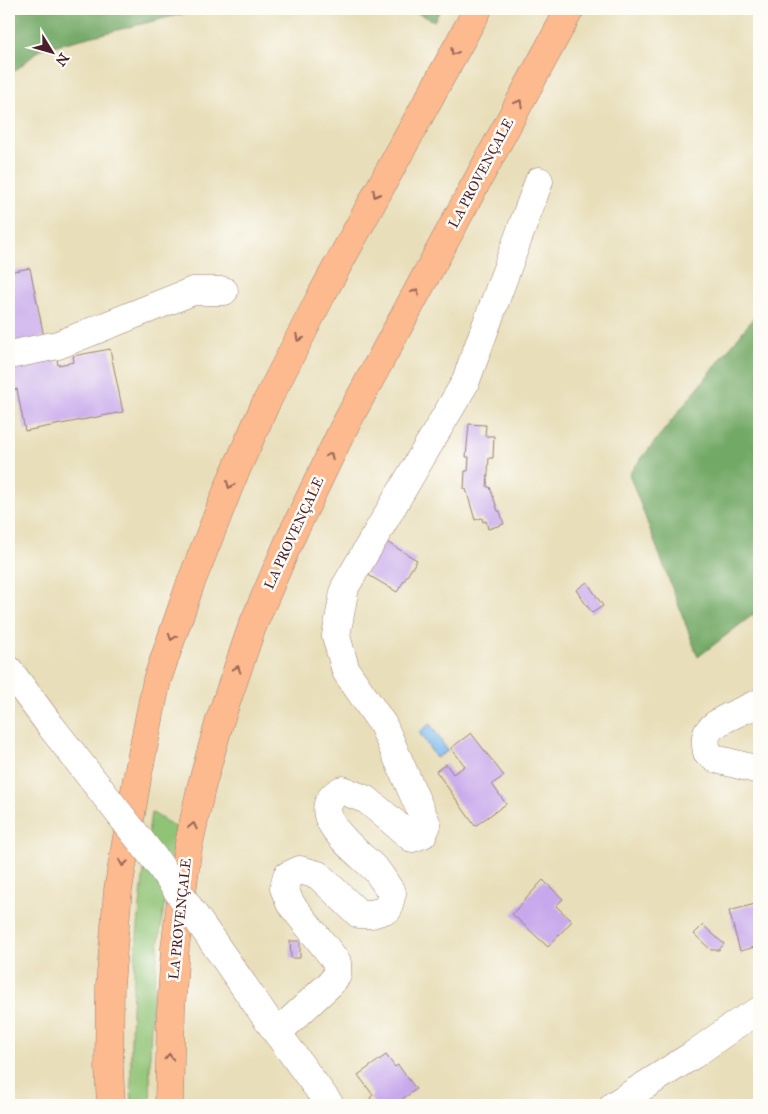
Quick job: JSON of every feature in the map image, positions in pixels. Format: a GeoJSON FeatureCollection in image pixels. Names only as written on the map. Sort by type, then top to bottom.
{"type":"FeatureCollection","features":[{"type":"Feature","properties":{"kind":"highway"},"geometry":{"type":"LineString","coordinates":[[111,1105],[109,1068],[110,985],[118,890],[137,779],[157,680],[190,585],[232,479],[265,405],[322,294],[478,9]]}},
{"type":"Feature","properties":{"kind":"highway","name":"LA PROVENÇALE"},"geometry":{"type":"LineString","coordinates":[[169,1105],[174,948],[187,853],[201,788],[220,720],[252,627],[290,538],[342,432],[393,334],[570,9]]}},
{"type":"Feature","properties":{"kind":"street"},"geometry":{"type":"LineString","coordinates":[[272,1026],[330,984],[337,975],[337,962],[290,903],[284,888],[287,876],[300,870],[318,876],[359,914],[372,914],[388,909],[392,893],[378,872],[333,827],[326,812],[328,801],[333,795],[342,790],[367,800],[412,838],[423,834],[426,825],[383,725],[346,671],[336,636],[344,588],[465,383],[538,181]]}},
{"type":"Feature","properties":{"kind":"street"},"geometry":{"type":"LineString","coordinates":[[9,355],[58,345],[193,291],[224,291]]}},
{"type":"Feature","properties":{"kind":"street"},"geometry":{"type":"LineString","coordinates":[[9,670],[158,863],[272,1026],[330,1105]]}},
{"type":"Feature","properties":{"kind":"street"},"geometry":{"type":"LineString","coordinates":[[759,703],[722,720],[708,732],[705,742],[707,752],[716,759],[759,770]]}},
{"type":"Feature","properties":{"kind":"street"},"geometry":{"type":"LineString","coordinates":[[614,1105],[759,1011]]}},
{"type":"Feature","properties":{"kind":"green space"},"geometry":{"type":"Polygon","coordinates":[[[9,9],[202,9],[41,49],[9,76],[9,9]]]}},
{"type":"Feature","properties":{"kind":"green space"},"geometry":{"type":"Polygon","coordinates":[[[409,9],[441,9],[434,21],[409,9]]]}},
{"type":"Feature","properties":{"kind":"green space"},"geometry":{"type":"Polygon","coordinates":[[[759,311],[759,610],[698,657],[629,474],[759,311]]]}},
{"type":"Feature","properties":{"kind":"green space"},"geometry":{"type":"Polygon","coordinates":[[[151,812],[177,828],[156,966],[151,1036],[151,1105],[132,1105],[131,1032],[135,959],[151,812]]]}},
{"type":"Feature","properties":{"kind":"water"},"geometry":{"type":"Polygon","coordinates":[[[430,724],[448,751],[436,758],[419,732],[430,724]]]}},
{"type":"Feature","properties":{"kind":"building"},"geometry":{"type":"Polygon","coordinates":[[[30,268],[44,337],[9,345],[9,272],[30,268]]]}},
{"type":"Feature","properties":{"kind":"building"},"geometry":{"type":"Polygon","coordinates":[[[110,349],[123,412],[25,431],[17,389],[9,391],[9,371],[13,370],[12,367],[57,359],[58,365],[74,362],[73,356],[110,349]]]}},
{"type":"Feature","properties":{"kind":"building"},"geometry":{"type":"Polygon","coordinates":[[[469,424],[486,425],[485,436],[494,436],[493,458],[489,458],[487,487],[490,487],[504,524],[488,529],[486,521],[483,522],[482,518],[475,520],[466,489],[464,489],[465,471],[468,471],[469,457],[466,457],[469,424]]]}},
{"type":"Feature","properties":{"kind":"building"},"geometry":{"type":"Polygon","coordinates":[[[385,541],[417,560],[397,592],[365,573],[385,541]]]}},
{"type":"Feature","properties":{"kind":"building"},"geometry":{"type":"Polygon","coordinates":[[[587,582],[603,606],[592,613],[576,590],[587,582]]]}},
{"type":"Feature","properties":{"kind":"building"},"geometry":{"type":"Polygon","coordinates":[[[471,733],[504,776],[492,784],[506,804],[475,826],[436,771],[446,764],[453,774],[465,766],[451,748],[471,733]]]}},
{"type":"Feature","properties":{"kind":"building"},"geometry":{"type":"Polygon","coordinates":[[[543,880],[563,899],[556,906],[572,921],[548,947],[512,914],[543,880]]]}},
{"type":"Feature","properties":{"kind":"building"},"geometry":{"type":"Polygon","coordinates":[[[759,903],[759,946],[740,951],[729,911],[759,903]]]}},
{"type":"Feature","properties":{"kind":"building"},"geometry":{"type":"Polygon","coordinates":[[[703,925],[724,944],[719,950],[711,950],[694,934],[703,925]]]}},
{"type":"Feature","properties":{"kind":"building"},"geometry":{"type":"Polygon","coordinates":[[[290,941],[300,941],[300,958],[291,958],[290,941]]]}},
{"type":"Feature","properties":{"kind":"building"},"geometry":{"type":"Polygon","coordinates":[[[386,1055],[395,1067],[398,1065],[416,1089],[396,1105],[375,1105],[370,1098],[373,1095],[358,1075],[386,1055]]]}}]}
